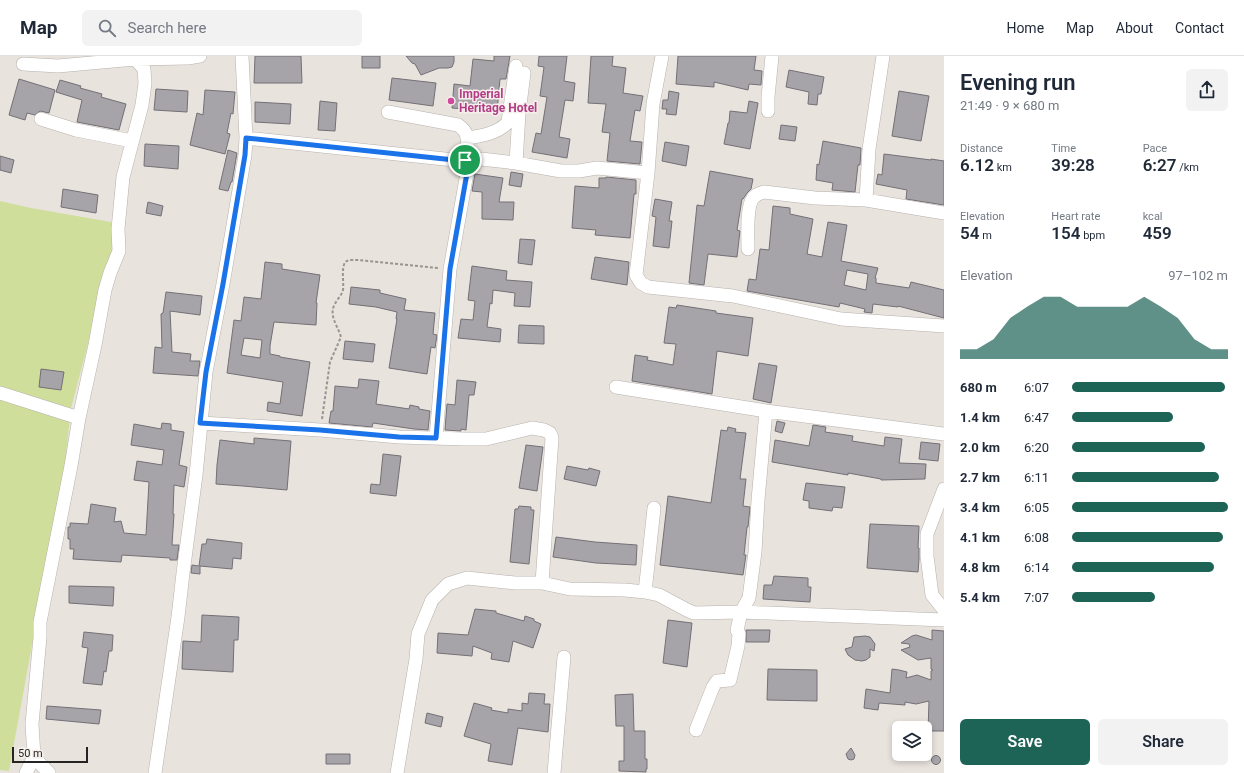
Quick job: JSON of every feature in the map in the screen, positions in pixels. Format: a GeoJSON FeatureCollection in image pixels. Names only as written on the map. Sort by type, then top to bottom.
{"type":"FeatureCollection","features":[{"type":"Feature","properties":{"kind":"street"},"geometry":{"type":"LineString","coordinates":[[23,64],[58,66],[135,58],[188,58],[200,56]]}},
{"type":"Feature","properties":{"kind":"street"},"geometry":{"type":"LineString","coordinates":[[155,773],[178,617],[196,475],[206,372],[245,155],[246,138],[242,56]]}},
{"type":"Feature","properties":{"kind":"street"},"geometry":{"type":"LineString","coordinates":[[662,56],[653,104],[648,174],[636,275],[641,283],[648,287],[733,296],[841,319],[944,326]]}},
{"type":"Feature","properties":{"kind":"street"},"geometry":{"type":"LineString","coordinates":[[768,111],[772,56]]}},
{"type":"Feature","properties":{"kind":"street"},"geometry":{"type":"LineString","coordinates":[[866,200],[870,149],[883,56]]}},
{"type":"Feature","properties":{"kind":"street"},"geometry":{"type":"LineString","coordinates":[[26,773],[34,757],[32,724],[40,622],[105,290],[119,251],[118,229],[123,177],[142,105],[145,83],[144,69],[135,58]]}},
{"type":"Feature","properties":{"kind":"street"},"geometry":{"type":"LineString","coordinates":[[468,138],[504,127],[508,122],[520,69],[516,163]]}},
{"type":"Feature","properties":{"kind":"street"},"geometry":{"type":"LineString","coordinates":[[388,112],[458,125],[463,128],[468,138],[469,165],[450,269],[436,438]]}},
{"type":"Feature","properties":{"kind":"street"},"geometry":{"type":"LineString","coordinates":[[41,119],[76,130],[132,141]]}},
{"type":"Feature","properties":{"kind":"street"},"geometry":{"type":"LineString","coordinates":[[246,138],[469,161],[481,159],[516,163],[560,171],[579,171],[597,168],[648,174]]}},
{"type":"Feature","properties":{"kind":"street"},"geometry":{"type":"LineString","coordinates":[[748,250],[748,220],[750,207],[753,198],[757,194],[764,192],[815,198],[866,200],[944,213]]}},
{"type":"Feature","properties":{"kind":"street"},"geometry":{"type":"LineString","coordinates":[[616,387],[766,411],[944,434]]}},
{"type":"Feature","properties":{"kind":"street"},"geometry":{"type":"LineString","coordinates":[[0,394],[79,418]]}},
{"type":"Feature","properties":{"kind":"street"},"geometry":{"type":"LineString","coordinates":[[696,730],[713,687],[717,682],[730,680],[738,646],[739,634],[737,630],[741,612],[749,598],[755,552],[766,411]]}},
{"type":"Feature","properties":{"kind":"street"},"geometry":{"type":"LineString","coordinates":[[200,423],[320,430],[399,437],[436,438],[486,439],[532,428],[544,430],[550,433],[552,438],[542,583]]}},
{"type":"Feature","properties":{"kind":"street"},"geometry":{"type":"LineString","coordinates":[[944,489],[927,534],[927,556],[932,595],[944,610]]}},
{"type":"Feature","properties":{"kind":"street"},"geometry":{"type":"LineString","coordinates":[[645,592],[654,508]]}},
{"type":"Feature","properties":{"kind":"street"},"geometry":{"type":"LineString","coordinates":[[397,773],[416,659],[418,634],[432,600],[448,584],[467,578],[514,583],[542,583],[570,589],[645,592],[659,595],[694,613],[741,612],[944,620]]}},
{"type":"Feature","properties":{"kind":"street"},"geometry":{"type":"LineString","coordinates":[[749,598],[763,614]]}},
{"type":"Feature","properties":{"kind":"street"},"geometry":{"type":"LineString","coordinates":[[554,773],[564,657]]}},
{"type":"Feature","properties":{"kind":"street"},"geometry":{"type":"LineString","coordinates":[[34,757],[49,773]]}},
{"type":"Feature","properties":{"kind":"path"},"geometry":{"type":"LineString","coordinates":[[320,430],[330,362],[341,336],[332,311],[334,305],[342,294],[342,274],[345,262],[349,260],[358,260],[450,269]]}},
{"type":"Feature","properties":{"kind":"green space"},"geometry":{"type":"Polygon","coordinates":[[[0,201],[111,222],[114,245],[71,408],[65,464],[9,771],[0,770],[0,201]]]}},
{"type":"Feature","properties":{"kind":"building"},"geometry":{"type":"Polygon","coordinates":[[[255,56],[301,56],[302,83],[254,83],[255,56]]]}},
{"type":"Feature","properties":{"kind":"building"},"geometry":{"type":"Polygon","coordinates":[[[362,56],[380,56],[380,68],[362,68],[362,56]]]}},
{"type":"Feature","properties":{"kind":"building"},"geometry":{"type":"Polygon","coordinates":[[[406,56],[454,56],[454,62],[452,67],[439,68],[421,75],[415,64],[412,63],[406,56]]]}},
{"type":"Feature","properties":{"kind":"building"},"geometry":{"type":"Polygon","coordinates":[[[494,56],[510,56],[506,79],[500,79],[497,112],[452,108],[454,84],[470,86],[473,59],[494,61],[494,56]]]}},
{"type":"Feature","properties":{"kind":"building"},"geometry":{"type":"Polygon","coordinates":[[[539,56],[567,56],[564,81],[575,83],[573,101],[565,100],[559,137],[570,139],[567,158],[532,152],[536,133],[541,134],[547,97],[540,96],[544,67],[538,66],[539,56]]]}},
{"type":"Feature","properties":{"kind":"building"},"geometry":{"type":"Polygon","coordinates":[[[591,56],[613,56],[612,66],[626,68],[623,93],[643,96],[640,111],[635,110],[630,141],[642,142],[640,164],[607,161],[610,133],[602,132],[606,104],[588,103],[591,56]]]}},
{"type":"Feature","properties":{"kind":"building"},"geometry":{"type":"Polygon","coordinates":[[[678,56],[756,56],[754,70],[762,71],[761,85],[749,84],[748,90],[714,82],[714,87],[676,84],[678,56]]]}},
{"type":"Feature","properties":{"kind":"building"},"geometry":{"type":"Polygon","coordinates":[[[789,70],[824,77],[821,94],[818,94],[817,105],[808,104],[809,92],[786,87],[789,70]]]}},
{"type":"Feature","properties":{"kind":"building"},"geometry":{"type":"Polygon","coordinates":[[[392,78],[436,83],[433,106],[389,100],[392,78]]]}},
{"type":"Feature","properties":{"kind":"building"},"geometry":{"type":"Polygon","coordinates":[[[19,79],[55,90],[49,113],[40,111],[35,115],[27,113],[25,120],[9,115],[19,79]]]}},
{"type":"Feature","properties":{"kind":"building"},"geometry":{"type":"Polygon","coordinates":[[[60,80],[81,86],[80,88],[102,94],[101,97],[126,104],[119,130],[77,122],[82,100],[56,92],[60,80]]]}},
{"type":"Feature","properties":{"kind":"building"},"geometry":{"type":"Polygon","coordinates":[[[156,89],[188,91],[187,112],[154,110],[156,89]]]}},
{"type":"Feature","properties":{"kind":"building"},"geometry":{"type":"Polygon","coordinates":[[[205,90],[235,92],[233,114],[231,113],[227,133],[230,134],[225,154],[190,145],[197,113],[203,115],[205,90]]]}},
{"type":"Feature","properties":{"kind":"building"},"geometry":{"type":"Polygon","coordinates":[[[669,91],[679,93],[676,115],[666,114],[667,109],[662,109],[663,100],[668,100],[669,91]]]}},
{"type":"Feature","properties":{"kind":"building"},"geometry":{"type":"Polygon","coordinates":[[[899,91],[929,96],[921,141],[892,136],[899,91]]]}},
{"type":"Feature","properties":{"kind":"building"},"geometry":{"type":"Polygon","coordinates":[[[320,101],[337,103],[335,131],[318,130],[320,101]]]}},
{"type":"Feature","properties":{"kind":"building"},"geometry":{"type":"Polygon","coordinates":[[[749,101],[758,103],[750,149],[724,144],[730,111],[747,113],[749,101]]]}},
{"type":"Feature","properties":{"kind":"building"},"geometry":{"type":"Polygon","coordinates":[[[255,102],[291,104],[290,124],[255,122],[255,102]]]}},
{"type":"Feature","properties":{"kind":"building"},"geometry":{"type":"Polygon","coordinates":[[[781,125],[797,127],[795,141],[779,139],[781,125]]]}},
{"type":"Feature","properties":{"kind":"building"},"geometry":{"type":"Polygon","coordinates":[[[823,141],[861,148],[860,165],[858,165],[855,192],[832,190],[833,183],[816,180],[817,164],[819,165],[823,141]]]}},
{"type":"Feature","properties":{"kind":"building"},"geometry":{"type":"Polygon","coordinates":[[[665,142],[689,146],[686,166],[662,161],[665,142]]]}},
{"type":"Feature","properties":{"kind":"building"},"geometry":{"type":"Polygon","coordinates":[[[145,144],[179,146],[178,169],[144,166],[145,144]]]}},
{"type":"Feature","properties":{"kind":"building"},"geometry":{"type":"Polygon","coordinates":[[[228,150],[237,153],[232,182],[228,191],[219,189],[228,150]]]}},
{"type":"Feature","properties":{"kind":"building"},"geometry":{"type":"Polygon","coordinates":[[[884,154],[944,161],[944,205],[906,199],[907,190],[876,184],[878,174],[882,175],[884,154]]]}},
{"type":"Feature","properties":{"kind":"building"},"geometry":{"type":"Polygon","coordinates":[[[0,156],[14,160],[11,173],[0,170],[0,156]]]}},
{"type":"Feature","properties":{"kind":"building"},"geometry":{"type":"Polygon","coordinates":[[[710,171],[753,179],[751,189],[742,199],[737,230],[740,231],[737,257],[708,254],[704,285],[689,283],[697,205],[704,206],[710,171]]]}},
{"type":"Feature","properties":{"kind":"building"},"geometry":{"type":"Polygon","coordinates":[[[511,172],[523,174],[521,187],[509,185],[511,172]]]}},
{"type":"Feature","properties":{"kind":"building"},"geometry":{"type":"Polygon","coordinates":[[[475,174],[503,178],[499,202],[514,202],[513,220],[482,219],[482,192],[472,191],[475,174]]]}},
{"type":"Feature","properties":{"kind":"building"},"geometry":{"type":"Polygon","coordinates":[[[606,177],[636,180],[636,194],[634,194],[630,238],[595,235],[596,230],[572,228],[575,186],[599,188],[599,178],[606,177]]]}},
{"type":"Feature","properties":{"kind":"building"},"geometry":{"type":"Polygon","coordinates":[[[63,189],[98,195],[96,213],[61,207],[63,189]]]}},
{"type":"Feature","properties":{"kind":"building"},"geometry":{"type":"Polygon","coordinates":[[[655,199],[672,202],[669,221],[672,221],[669,248],[653,246],[656,217],[652,216],[655,199]]]}},
{"type":"Feature","properties":{"kind":"building"},"geometry":{"type":"Polygon","coordinates":[[[148,202],[163,206],[161,216],[146,213],[148,202]]]}},
{"type":"Feature","properties":{"kind":"building"},"geometry":{"type":"Polygon","coordinates":[[[773,206],[790,208],[790,214],[813,219],[807,254],[822,257],[828,222],[847,225],[841,261],[878,268],[875,278],[876,283],[909,288],[911,282],[944,290],[944,318],[898,306],[873,304],[872,313],[864,312],[865,309],[840,303],[839,307],[747,291],[749,279],[756,280],[760,249],[769,250],[773,206]],[[847,270],[844,285],[866,290],[868,274],[847,270]]]}},
{"type":"Feature","properties":{"kind":"building"},"geometry":{"type":"Polygon","coordinates":[[[520,239],[535,240],[532,265],[518,263],[520,239]]]}},
{"type":"Feature","properties":{"kind":"building"},"geometry":{"type":"Polygon","coordinates":[[[595,257],[629,262],[627,285],[591,279],[595,257]]]}},
{"type":"Feature","properties":{"kind":"building"},"geometry":{"type":"Polygon","coordinates":[[[265,262],[282,264],[282,269],[320,275],[316,303],[316,325],[274,322],[270,346],[270,354],[310,362],[302,416],[267,411],[268,402],[280,404],[283,382],[227,373],[234,320],[241,321],[244,297],[261,299],[265,262]],[[244,338],[241,355],[260,358],[262,340],[244,338]]]}},
{"type":"Feature","properties":{"kind":"building"},"geometry":{"type":"Polygon","coordinates":[[[472,266],[507,271],[506,280],[532,282],[530,307],[514,306],[515,293],[493,290],[492,304],[490,303],[487,327],[501,329],[500,342],[458,338],[461,319],[473,320],[475,301],[468,300],[472,266]]]}},
{"type":"Feature","properties":{"kind":"building"},"geometry":{"type":"Polygon","coordinates":[[[351,287],[380,290],[380,293],[406,299],[404,310],[435,313],[433,334],[437,335],[435,348],[431,347],[427,374],[389,368],[397,312],[376,307],[349,304],[351,287]]]}},
{"type":"Feature","properties":{"kind":"building"},"geometry":{"type":"Polygon","coordinates":[[[166,292],[202,296],[200,315],[170,311],[172,352],[191,354],[190,361],[200,361],[198,376],[153,373],[155,347],[162,348],[161,314],[163,313],[166,292]]]}},
{"type":"Feature","properties":{"kind":"building"},"geometry":{"type":"Polygon","coordinates":[[[677,305],[716,311],[716,313],[753,318],[748,356],[717,351],[712,394],[632,381],[635,355],[648,357],[647,360],[673,365],[676,344],[664,343],[669,307],[676,308],[677,305]]]}},
{"type":"Feature","properties":{"kind":"building"},"geometry":{"type":"Polygon","coordinates":[[[519,325],[544,326],[544,344],[518,343],[519,325]]]}},
{"type":"Feature","properties":{"kind":"building"},"geometry":{"type":"Polygon","coordinates":[[[345,341],[375,344],[373,362],[343,359],[345,341]]]}},
{"type":"Feature","properties":{"kind":"building"},"geometry":{"type":"Polygon","coordinates":[[[759,363],[777,366],[771,403],[753,399],[759,363]]]}},
{"type":"Feature","properties":{"kind":"building"},"geometry":{"type":"Polygon","coordinates":[[[41,369],[64,372],[61,390],[39,387],[41,369]]]}},
{"type":"Feature","properties":{"kind":"building"},"geometry":{"type":"Polygon","coordinates":[[[359,379],[379,381],[376,404],[409,409],[410,405],[419,407],[419,409],[430,411],[428,430],[373,423],[372,427],[329,423],[331,411],[333,411],[335,386],[358,388],[359,379]]]}},
{"type":"Feature","properties":{"kind":"building"},"geometry":{"type":"Polygon","coordinates":[[[457,380],[476,382],[474,395],[469,395],[466,430],[445,430],[447,404],[455,405],[457,380]]]}},
{"type":"Feature","properties":{"kind":"building"},"geometry":{"type":"Polygon","coordinates":[[[777,421],[785,423],[782,433],[775,431],[777,421]]]}},
{"type":"Feature","properties":{"kind":"building"},"geometry":{"type":"Polygon","coordinates":[[[162,423],[171,424],[171,430],[184,432],[179,465],[187,467],[184,487],[174,485],[172,545],[179,545],[177,560],[170,560],[170,558],[122,555],[121,562],[73,559],[74,549],[70,549],[68,527],[70,527],[70,523],[88,524],[91,504],[116,508],[114,522],[121,521],[124,533],[146,535],[149,482],[134,480],[137,461],[162,465],[164,450],[131,445],[134,424],[161,429],[162,423]]]}},
{"type":"Feature","properties":{"kind":"building"},"geometry":{"type":"Polygon","coordinates":[[[813,425],[826,427],[825,432],[853,436],[852,441],[884,446],[885,437],[902,439],[899,463],[926,464],[925,479],[881,480],[848,473],[848,475],[772,462],[775,440],[809,446],[813,425]]]}},
{"type":"Feature","properties":{"kind":"building"},"geometry":{"type":"Polygon","coordinates":[[[728,427],[736,429],[735,432],[746,433],[740,479],[746,479],[743,506],[750,507],[743,575],[660,565],[668,496],[711,503],[721,430],[727,431],[728,427]]]}},
{"type":"Feature","properties":{"kind":"building"},"geometry":{"type":"Polygon","coordinates":[[[254,438],[291,441],[287,490],[216,484],[220,440],[254,444],[254,438]]]}},
{"type":"Feature","properties":{"kind":"building"},"geometry":{"type":"Polygon","coordinates":[[[921,442],[940,444],[938,461],[919,459],[921,442]]]}},
{"type":"Feature","properties":{"kind":"building"},"geometry":{"type":"Polygon","coordinates":[[[526,445],[543,447],[537,491],[519,488],[526,445]]]}},
{"type":"Feature","properties":{"kind":"building"},"geometry":{"type":"Polygon","coordinates":[[[383,454],[401,456],[396,496],[370,493],[371,484],[380,485],[383,454]]]}},
{"type":"Feature","properties":{"kind":"building"},"geometry":{"type":"Polygon","coordinates":[[[567,466],[588,470],[589,468],[600,471],[596,486],[564,479],[567,466]]]}},
{"type":"Feature","properties":{"kind":"building"},"geometry":{"type":"Polygon","coordinates":[[[806,483],[845,487],[842,508],[833,507],[832,511],[809,508],[809,501],[803,500],[806,483]]]}},
{"type":"Feature","properties":{"kind":"building"},"geometry":{"type":"Polygon","coordinates":[[[519,506],[531,507],[531,510],[534,510],[529,564],[510,562],[515,509],[518,509],[519,506]]]}},
{"type":"Feature","properties":{"kind":"building"},"geometry":{"type":"Polygon","coordinates":[[[870,524],[919,526],[918,572],[867,568],[870,524]]]}},
{"type":"Feature","properties":{"kind":"building"},"geometry":{"type":"Polygon","coordinates":[[[556,537],[637,545],[636,565],[596,563],[553,557],[556,537]]]}},
{"type":"Feature","properties":{"kind":"building"},"geometry":{"type":"Polygon","coordinates":[[[207,539],[242,543],[241,559],[233,558],[232,569],[200,566],[200,574],[191,573],[192,565],[199,566],[202,544],[206,544],[207,539]]]}},
{"type":"Feature","properties":{"kind":"building"},"geometry":{"type":"Polygon","coordinates":[[[774,576],[808,578],[808,587],[811,587],[810,602],[763,599],[764,585],[772,585],[774,576]]]}},
{"type":"Feature","properties":{"kind":"building"},"geometry":{"type":"Polygon","coordinates":[[[69,586],[114,587],[113,606],[69,603],[69,586]]]}},
{"type":"Feature","properties":{"kind":"building"},"geometry":{"type":"Polygon","coordinates":[[[475,609],[496,611],[496,613],[524,621],[525,616],[534,619],[534,621],[541,624],[533,648],[513,641],[509,662],[491,659],[492,653],[473,646],[472,656],[437,653],[438,633],[468,635],[475,609]]]}},
{"type":"Feature","properties":{"kind":"building"},"geometry":{"type":"Polygon","coordinates":[[[202,615],[239,617],[238,640],[234,640],[233,672],[182,669],[183,641],[201,642],[202,615]]]}},
{"type":"Feature","properties":{"kind":"building"},"geometry":{"type":"Polygon","coordinates":[[[668,620],[692,623],[687,667],[663,663],[668,620]]]}},
{"type":"Feature","properties":{"kind":"building"},"geometry":{"type":"Polygon","coordinates":[[[746,630],[770,630],[769,642],[746,642],[746,630]]]}},
{"type":"Feature","properties":{"kind":"building"},"geometry":{"type":"Polygon","coordinates":[[[932,630],[944,631],[944,731],[932,731],[932,721],[928,721],[929,701],[916,704],[905,702],[905,705],[879,703],[878,710],[864,708],[866,689],[890,693],[892,669],[907,672],[906,678],[917,675],[931,680],[931,671],[933,670],[931,669],[931,658],[918,660],[901,650],[910,647],[909,644],[901,643],[916,635],[932,640],[932,630]]]}},
{"type":"Feature","properties":{"kind":"building"},"geometry":{"type":"Polygon","coordinates":[[[84,632],[113,635],[112,651],[109,651],[106,672],[104,671],[102,685],[83,683],[88,648],[82,647],[84,632]]]}},
{"type":"Feature","properties":{"kind":"building"},"geometry":{"type":"Polygon","coordinates":[[[854,637],[870,637],[875,644],[874,651],[870,649],[870,657],[866,660],[855,660],[848,655],[845,649],[852,647],[854,637]]]}},
{"type":"Feature","properties":{"kind":"building"},"geometry":{"type":"Polygon","coordinates":[[[768,669],[817,670],[817,701],[767,700],[768,669]]]}},
{"type":"Feature","properties":{"kind":"building"},"geometry":{"type":"Polygon","coordinates":[[[529,693],[545,694],[544,704],[550,704],[548,732],[518,728],[512,765],[488,761],[491,744],[464,736],[474,703],[492,708],[491,710],[508,713],[508,709],[522,711],[522,703],[528,704],[529,693]]]}},
{"type":"Feature","properties":{"kind":"building"},"geometry":{"type":"Polygon","coordinates":[[[633,694],[634,731],[645,731],[645,759],[647,759],[646,772],[619,771],[619,761],[624,761],[624,726],[616,726],[615,695],[633,694]]]}},
{"type":"Feature","properties":{"kind":"building"},"geometry":{"type":"Polygon","coordinates":[[[47,706],[101,710],[99,724],[46,719],[47,706]]]}},
{"type":"Feature","properties":{"kind":"building"},"geometry":{"type":"Polygon","coordinates":[[[427,713],[443,717],[441,727],[425,723],[427,713]]]}},
{"type":"Feature","properties":{"kind":"building"},"geometry":{"type":"Polygon","coordinates":[[[851,748],[855,755],[854,759],[851,760],[848,759],[846,754],[851,748]]]}},
{"type":"Feature","properties":{"kind":"building"},"geometry":{"type":"Polygon","coordinates":[[[326,754],[350,754],[350,764],[326,764],[326,754]]]}},
{"type":"Feature","properties":{"kind":"building"},"geometry":{"type":"Polygon","coordinates":[[[936,755],[940,758],[940,762],[936,765],[932,761],[932,758],[936,755]]]}},
{"type":"Feature","properties":{"kind":"place","name":"Imperial Heritage Hotel"},"geometry":{"type":"Point","coordinates":[451,101]}},
{"type":"Feature","properties":{"kind":"route"},"geometry":{"type":"LineString","coordinates":[[246,138],[465,160],[473,162],[469,165],[467,173],[450,269],[436,438],[399,437],[320,430],[200,423],[206,372],[223,284],[245,155],[246,138]]}}]}
